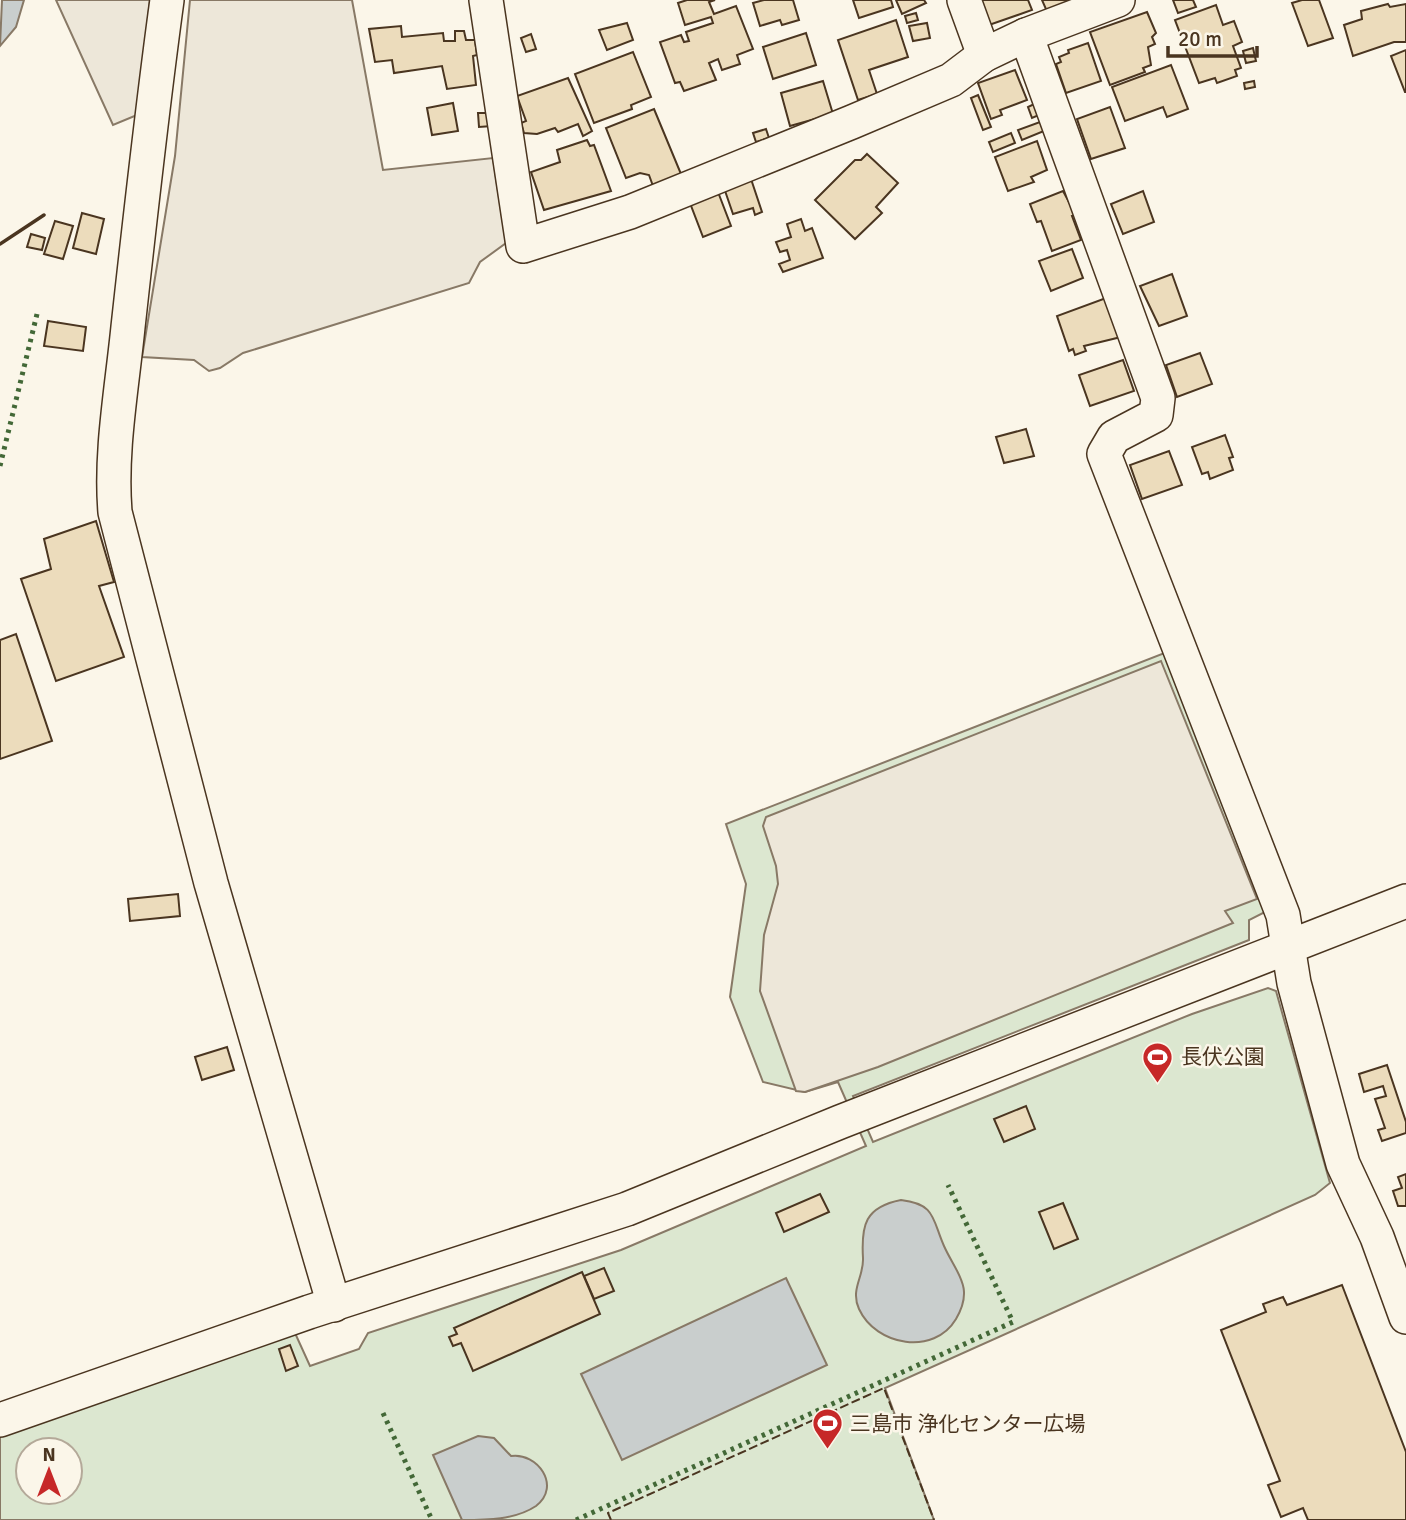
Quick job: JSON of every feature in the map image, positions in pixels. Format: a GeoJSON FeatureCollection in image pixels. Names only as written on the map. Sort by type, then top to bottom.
{"type":"FeatureCollection","features":[{"type":"Feature","properties":{"kind":"street"},"geometry":{"type":"LineString","coordinates":[[167,0],[151,114],[123,375],[113,483],[116,512],[211,883],[334,1305]]}},
{"type":"Feature","properties":{"kind":"street"},"geometry":{"type":"LineString","coordinates":[[486,0],[523,246],[630,212],[839,127],[951,80],[984,55],[1026,35],[1118,0]]}},
{"type":"Feature","properties":{"kind":"street"},"geometry":{"type":"LineString","coordinates":[[964,0],[984,55]]}},
{"type":"Feature","properties":{"kind":"street"},"geometry":{"type":"LineString","coordinates":[[1026,35],[1158,398],[1156,415],[1114,437],[1104,454],[1283,915],[1294,983],[1343,1164],[1377,1237],[1406,1317]]}},
{"type":"Feature","properties":{"kind":"street"},"geometry":{"type":"LineString","coordinates":[[0,1420],[334,1305],[627,1209],[839,1122],[1406,901]]}},
{"type":"Feature","properties":{"kind":"green space","name":"長伏公園"},"geometry":{"type":"Polygon","coordinates":[[[1167,652],[1269,910],[1249,920],[1249,940],[853,1096],[873,1142],[1192,1014],[1268,988],[1276,991],[1330,1183],[1315,1195],[885,1388],[934,1520],[0,1520],[0,1434],[295,1333],[310,1366],[359,1349],[368,1333],[621,1250],[866,1146],[838,1082],[805,1092],[763,1082],[730,997],[746,884],[726,824],[1167,652]]]}},
{"type":"Feature","properties":{"kind":"shaded area"},"geometry":{"type":"Polygon","coordinates":[[[2,0],[24,0],[16,27],[0,46],[2,0]]]}},
{"type":"Feature","properties":{"kind":"shaded area"},"geometry":{"type":"Polygon","coordinates":[[[56,0],[150,0],[137,115],[113,125],[56,0]]]}},
{"type":"Feature","properties":{"kind":"shaded area"},"geometry":{"type":"Polygon","coordinates":[[[190,0],[352,0],[383,170],[493,158],[506,243],[480,262],[469,283],[243,353],[220,368],[209,371],[194,360],[142,357],[175,156],[190,0]]]}},
{"type":"Feature","properties":{"kind":"shaded area"},"geometry":{"type":"Polygon","coordinates":[[[1161,661],[1257,899],[1225,911],[1233,923],[878,1067],[805,1092],[796,1091],[760,991],[764,935],[778,884],[776,866],[763,826],[766,817],[1161,661]]]}},
{"type":"Feature","properties":{"kind":"shaded area"},"geometry":{"type":"Polygon","coordinates":[[[901,1200],[921,1205],[931,1214],[964,1289],[964,1298],[956,1319],[946,1331],[920,1342],[906,1342],[878,1331],[867,1322],[859,1309],[856,1295],[863,1265],[863,1236],[868,1219],[880,1207],[901,1200]]]}},
{"type":"Feature","properties":{"kind":"shaded area"},"geometry":{"type":"Polygon","coordinates":[[[786,1278],[827,1365],[622,1460],[581,1374],[786,1278]]]}},
{"type":"Feature","properties":{"kind":"shaded area"},"geometry":{"type":"Polygon","coordinates":[[[478,1436],[494,1438],[511,1456],[530,1459],[543,1472],[547,1489],[536,1506],[510,1517],[462,1520],[433,1455],[478,1436]]]}},
{"type":"Feature","properties":{"kind":"building"},"geometry":{"type":"Polygon","coordinates":[[[687,0],[715,0],[709,2],[714,14],[736,6],[753,49],[737,55],[740,64],[722,70],[718,59],[709,63],[716,80],[684,91],[680,82],[675,83],[660,42],[681,35],[684,42],[689,41],[686,32],[713,23],[711,17],[685,25],[678,3],[687,0]]]}},
{"type":"Feature","properties":{"kind":"building"},"geometry":{"type":"Polygon","coordinates":[[[764,0],[793,0],[799,20],[782,25],[780,20],[760,26],[753,3],[764,0]]]}},
{"type":"Feature","properties":{"kind":"building"},"geometry":{"type":"Polygon","coordinates":[[[853,0],[891,0],[893,7],[859,18],[853,0]]]}},
{"type":"Feature","properties":{"kind":"building"},"geometry":{"type":"Polygon","coordinates":[[[896,0],[924,0],[926,3],[902,14],[896,0]]]}},
{"type":"Feature","properties":{"kind":"building"},"geometry":{"type":"Polygon","coordinates":[[[1028,0],[1032,10],[989,25],[980,2],[1028,0]]]}},
{"type":"Feature","properties":{"kind":"building"},"geometry":{"type":"Polygon","coordinates":[[[1042,0],[1072,0],[1049,16],[1042,0]]]}},
{"type":"Feature","properties":{"kind":"building"},"geometry":{"type":"Polygon","coordinates":[[[1173,0],[1193,0],[1196,7],[1178,13],[1173,0]]]}},
{"type":"Feature","properties":{"kind":"building"},"geometry":{"type":"Polygon","coordinates":[[[1319,0],[1333,38],[1308,46],[1292,3],[1319,0]]]}},
{"type":"Feature","properties":{"kind":"building"},"geometry":{"type":"Polygon","coordinates":[[[1388,4],[1390,7],[1406,4],[1406,42],[1394,42],[1353,56],[1344,25],[1362,19],[1361,11],[1388,4]]]}},
{"type":"Feature","properties":{"kind":"building"},"geometry":{"type":"Polygon","coordinates":[[[1216,5],[1223,25],[1234,21],[1242,42],[1233,46],[1241,68],[1235,70],[1237,76],[1217,83],[1215,78],[1199,83],[1175,20],[1216,5]]]}},
{"type":"Feature","properties":{"kind":"building"},"geometry":{"type":"Polygon","coordinates":[[[1147,12],[1156,33],[1152,37],[1155,44],[1148,47],[1151,65],[1143,68],[1145,72],[1110,85],[1090,32],[1147,12]]]}},
{"type":"Feature","properties":{"kind":"building"},"geometry":{"type":"Polygon","coordinates":[[[916,13],[918,20],[907,23],[905,16],[916,13]]]}},
{"type":"Feature","properties":{"kind":"building"},"geometry":{"type":"Polygon","coordinates":[[[896,20],[908,57],[869,70],[877,94],[858,100],[838,40],[896,20]]]}},
{"type":"Feature","properties":{"kind":"building"},"geometry":{"type":"Polygon","coordinates":[[[627,23],[633,40],[607,50],[599,30],[627,23]]]}},
{"type":"Feature","properties":{"kind":"building"},"geometry":{"type":"Polygon","coordinates":[[[927,23],[930,38],[913,41],[909,26],[927,23]]]}},
{"type":"Feature","properties":{"kind":"building"},"geometry":{"type":"Polygon","coordinates":[[[401,26],[402,37],[443,33],[444,41],[455,41],[455,31],[464,31],[466,40],[475,40],[477,55],[473,56],[476,85],[447,89],[442,66],[394,73],[392,60],[375,62],[369,29],[401,26]]]}},
{"type":"Feature","properties":{"kind":"building"},"geometry":{"type":"Polygon","coordinates":[[[806,33],[816,65],[773,79],[763,47],[806,33]]]}},
{"type":"Feature","properties":{"kind":"building"},"geometry":{"type":"Polygon","coordinates":[[[531,34],[536,49],[526,52],[521,38],[531,34]]]}},
{"type":"Feature","properties":{"kind":"building"},"geometry":{"type":"Polygon","coordinates":[[[1088,43],[1101,81],[1066,93],[1056,64],[1061,62],[1059,57],[1069,53],[1068,50],[1088,43]]]}},
{"type":"Feature","properties":{"kind":"building"},"geometry":{"type":"Polygon","coordinates":[[[1253,48],[1256,61],[1246,63],[1243,51],[1253,48]]]}},
{"type":"Feature","properties":{"kind":"building"},"geometry":{"type":"Polygon","coordinates":[[[1406,50],[1406,92],[1405,92],[1391,56],[1406,50]]]}},
{"type":"Feature","properties":{"kind":"building"},"geometry":{"type":"Polygon","coordinates":[[[633,52],[651,97],[631,105],[632,109],[594,123],[575,74],[633,52]]]}},
{"type":"Feature","properties":{"kind":"building"},"geometry":{"type":"Polygon","coordinates":[[[1171,65],[1188,109],[1167,117],[1163,107],[1125,121],[1112,87],[1171,65]]]}},
{"type":"Feature","properties":{"kind":"building"},"geometry":{"type":"Polygon","coordinates":[[[1015,70],[1027,100],[1000,110],[1002,115],[991,119],[978,83],[1015,70]]]}},
{"type":"Feature","properties":{"kind":"building"},"geometry":{"type":"Polygon","coordinates":[[[568,78],[592,131],[583,136],[578,124],[558,132],[555,128],[537,134],[524,133],[521,123],[526,121],[517,96],[568,78]]]}},
{"type":"Feature","properties":{"kind":"building"},"geometry":{"type":"Polygon","coordinates":[[[823,81],[833,114],[790,126],[781,93],[823,81]]]}},
{"type":"Feature","properties":{"kind":"building"},"geometry":{"type":"Polygon","coordinates":[[[1254,81],[1255,87],[1245,89],[1244,83],[1254,81]]]}},
{"type":"Feature","properties":{"kind":"building"},"geometry":{"type":"Polygon","coordinates":[[[978,95],[991,127],[983,130],[971,98],[978,95]]]}},
{"type":"Feature","properties":{"kind":"building"},"geometry":{"type":"Polygon","coordinates":[[[453,103],[458,131],[432,135],[427,108],[453,103]]]}},
{"type":"Feature","properties":{"kind":"building"},"geometry":{"type":"Polygon","coordinates":[[[1034,104],[1039,115],[1032,118],[1028,107],[1034,104]]]}},
{"type":"Feature","properties":{"kind":"building"},"geometry":{"type":"Polygon","coordinates":[[[1110,107],[1125,148],[1091,159],[1077,119],[1110,107]]]}},
{"type":"Feature","properties":{"kind":"building"},"geometry":{"type":"Polygon","coordinates":[[[654,109],[681,174],[653,186],[649,175],[640,173],[626,178],[606,128],[654,109]]]}},
{"type":"Feature","properties":{"kind":"building"},"geometry":{"type":"Polygon","coordinates":[[[478,113],[492,113],[492,126],[479,127],[478,113]]]}},
{"type":"Feature","properties":{"kind":"building"},"geometry":{"type":"Polygon","coordinates":[[[1040,122],[1044,131],[1022,140],[1018,130],[1040,122]]]}},
{"type":"Feature","properties":{"kind":"building"},"geometry":{"type":"Polygon","coordinates":[[[766,129],[769,138],[756,142],[753,133],[766,129]]]}},
{"type":"Feature","properties":{"kind":"building"},"geometry":{"type":"Polygon","coordinates":[[[1011,133],[1015,143],[993,152],[989,142],[1011,133]]]}},
{"type":"Feature","properties":{"kind":"building"},"geometry":{"type":"Polygon","coordinates":[[[587,140],[590,146],[594,145],[611,191],[544,210],[531,172],[560,162],[557,150],[587,140]]]}},
{"type":"Feature","properties":{"kind":"building"},"geometry":{"type":"Polygon","coordinates":[[[1037,141],[1047,170],[1031,177],[1034,182],[1008,191],[995,157],[1037,141]]]}},
{"type":"Feature","properties":{"kind":"building"},"geometry":{"type":"Polygon","coordinates":[[[867,154],[898,183],[876,207],[882,213],[855,239],[815,200],[855,160],[861,160],[867,154]]]}},
{"type":"Feature","properties":{"kind":"building"},"geometry":{"type":"Polygon","coordinates":[[[750,176],[762,212],[755,215],[753,208],[733,214],[723,185],[750,176]]]}},
{"type":"Feature","properties":{"kind":"building"},"geometry":{"type":"Polygon","coordinates":[[[1063,191],[1076,215],[1072,216],[1081,240],[1052,251],[1041,221],[1037,222],[1030,204],[1063,191]]]}},
{"type":"Feature","properties":{"kind":"building"},"geometry":{"type":"Polygon","coordinates":[[[1143,191],[1154,222],[1123,234],[1111,204],[1143,191]]]}},
{"type":"Feature","properties":{"kind":"building"},"geometry":{"type":"Polygon","coordinates":[[[718,192],[731,226],[703,237],[690,203],[718,192]]]}},
{"type":"Feature","properties":{"kind":"building"},"geometry":{"type":"Polygon","coordinates":[[[82,213],[104,219],[96,254],[73,248],[82,213]]]}},
{"type":"Feature","properties":{"kind":"building"},"geometry":{"type":"Polygon","coordinates":[[[801,219],[805,231],[812,228],[823,258],[783,272],[779,264],[790,260],[787,250],[780,252],[776,242],[791,237],[787,224],[801,219]]]}},
{"type":"Feature","properties":{"kind":"building"},"geometry":{"type":"Polygon","coordinates":[[[55,221],[73,226],[63,259],[44,254],[55,221]]]}},
{"type":"Feature","properties":{"kind":"building"},"geometry":{"type":"Polygon","coordinates":[[[31,234],[45,238],[42,250],[27,247],[31,234]]]}},
{"type":"Feature","properties":{"kind":"building"},"geometry":{"type":"Polygon","coordinates":[[[1072,249],[1083,278],[1051,291],[1039,261],[1072,249]]]}},
{"type":"Feature","properties":{"kind":"building"},"geometry":{"type":"Polygon","coordinates":[[[1172,274],[1187,316],[1159,326],[1140,286],[1172,274]]]}},
{"type":"Feature","properties":{"kind":"building"},"geometry":{"type":"Polygon","coordinates":[[[1106,298],[1121,337],[1084,346],[1086,351],[1075,355],[1073,349],[1069,351],[1057,316],[1106,298]]]}},
{"type":"Feature","properties":{"kind":"building"},"geometry":{"type":"Polygon","coordinates":[[[48,321],[86,327],[83,351],[44,346],[48,321]]]}},
{"type":"Feature","properties":{"kind":"building"},"geometry":{"type":"Polygon","coordinates":[[[1200,353],[1212,384],[1177,397],[1166,365],[1200,353]]]}},
{"type":"Feature","properties":{"kind":"building"},"geometry":{"type":"Polygon","coordinates":[[[1123,360],[1134,391],[1090,406],[1079,375],[1123,360]]]}},
{"type":"Feature","properties":{"kind":"building"},"geometry":{"type":"Polygon","coordinates":[[[1026,429],[1034,456],[1004,463],[996,437],[1026,429]]]}},
{"type":"Feature","properties":{"kind":"building"},"geometry":{"type":"Polygon","coordinates":[[[1225,435],[1233,457],[1229,458],[1233,470],[1210,479],[1208,472],[1202,474],[1192,447],[1225,435]]]}},
{"type":"Feature","properties":{"kind":"building"},"geometry":{"type":"Polygon","coordinates":[[[1169,451],[1182,485],[1142,499],[1130,465],[1169,451]]]}},
{"type":"Feature","properties":{"kind":"building"},"geometry":{"type":"Polygon","coordinates":[[[96,521],[114,582],[99,586],[124,657],[56,681],[21,579],[51,569],[44,539],[96,521]]]}},
{"type":"Feature","properties":{"kind":"building"},"geometry":{"type":"Polygon","coordinates":[[[16,634],[52,741],[0,759],[0,640],[16,634]]]}},
{"type":"Feature","properties":{"kind":"building"},"geometry":{"type":"Polygon","coordinates":[[[178,894],[180,916],[130,921],[128,899],[178,894]]]}},
{"type":"Feature","properties":{"kind":"building"},"geometry":{"type":"Polygon","coordinates":[[[227,1047],[234,1070],[202,1080],[195,1057],[227,1047]]]}},
{"type":"Feature","properties":{"kind":"building"},"geometry":{"type":"Polygon","coordinates":[[[1387,1065],[1406,1122],[1406,1133],[1382,1141],[1378,1130],[1385,1128],[1375,1099],[1386,1096],[1383,1086],[1364,1092],[1359,1074],[1387,1065]]]}},
{"type":"Feature","properties":{"kind":"building"},"geometry":{"type":"Polygon","coordinates":[[[1026,1106],[1035,1129],[1004,1142],[994,1119],[1026,1106]]]}},
{"type":"Feature","properties":{"kind":"building"},"geometry":{"type":"Polygon","coordinates":[[[1406,1174],[1406,1206],[1398,1206],[1393,1191],[1402,1188],[1398,1177],[1406,1174]]]}},
{"type":"Feature","properties":{"kind":"building"},"geometry":{"type":"Polygon","coordinates":[[[820,1194],[829,1212],[784,1232],[776,1213],[820,1194]]]}},
{"type":"Feature","properties":{"kind":"building"},"geometry":{"type":"Polygon","coordinates":[[[1063,1203],[1078,1239],[1054,1249],[1039,1212],[1063,1203]]]}},
{"type":"Feature","properties":{"kind":"building"},"geometry":{"type":"Polygon","coordinates":[[[604,1268],[614,1291],[594,1299],[584,1276],[604,1268]]]}},
{"type":"Feature","properties":{"kind":"building"},"geometry":{"type":"Polygon","coordinates":[[[582,1272],[600,1314],[473,1371],[461,1343],[453,1346],[449,1337],[457,1334],[454,1328],[582,1272]]]}},
{"type":"Feature","properties":{"kind":"building"},"geometry":{"type":"Polygon","coordinates":[[[1342,1285],[1406,1452],[1406,1520],[1308,1520],[1303,1508],[1281,1517],[1268,1485],[1280,1481],[1221,1330],[1266,1312],[1263,1304],[1283,1297],[1287,1305],[1342,1285]]]}},
{"type":"Feature","properties":{"kind":"building"},"geometry":{"type":"Polygon","coordinates":[[[290,1345],[298,1366],[286,1371],[279,1349],[290,1345]]]}},
{"type":"Feature","properties":{"kind":"hedge"},"geometry":{"type":"LineString","coordinates":[[0,466],[37,314]]}},
{"type":"Feature","properties":{"kind":"hedge"},"geometry":{"type":"LineString","coordinates":[[576,1520],[1013,1322],[948,1185]]}},
{"type":"Feature","properties":{"kind":"hedge"},"geometry":{"type":"LineString","coordinates":[[383,1413],[432,1520]]}},
{"type":"Feature","properties":{"kind":"fence"},"geometry":{"type":"LineString","coordinates":[[611,1520],[608,1513],[884,1388],[934,1520]]}},
{"type":"Feature","properties":{"kind":"wall"},"geometry":{"type":"LineString","coordinates":[[0,244],[44,215]]}},
{"type":"Feature","properties":{"kind":"place","name":"長伏公園"},"geometry":{"type":"Point","coordinates":[1158,1084]}},
{"type":"Feature","properties":{"kind":"place","name":"三島市 浄化センター広場"},"geometry":{"type":"Point","coordinates":[827,1451]}}]}
